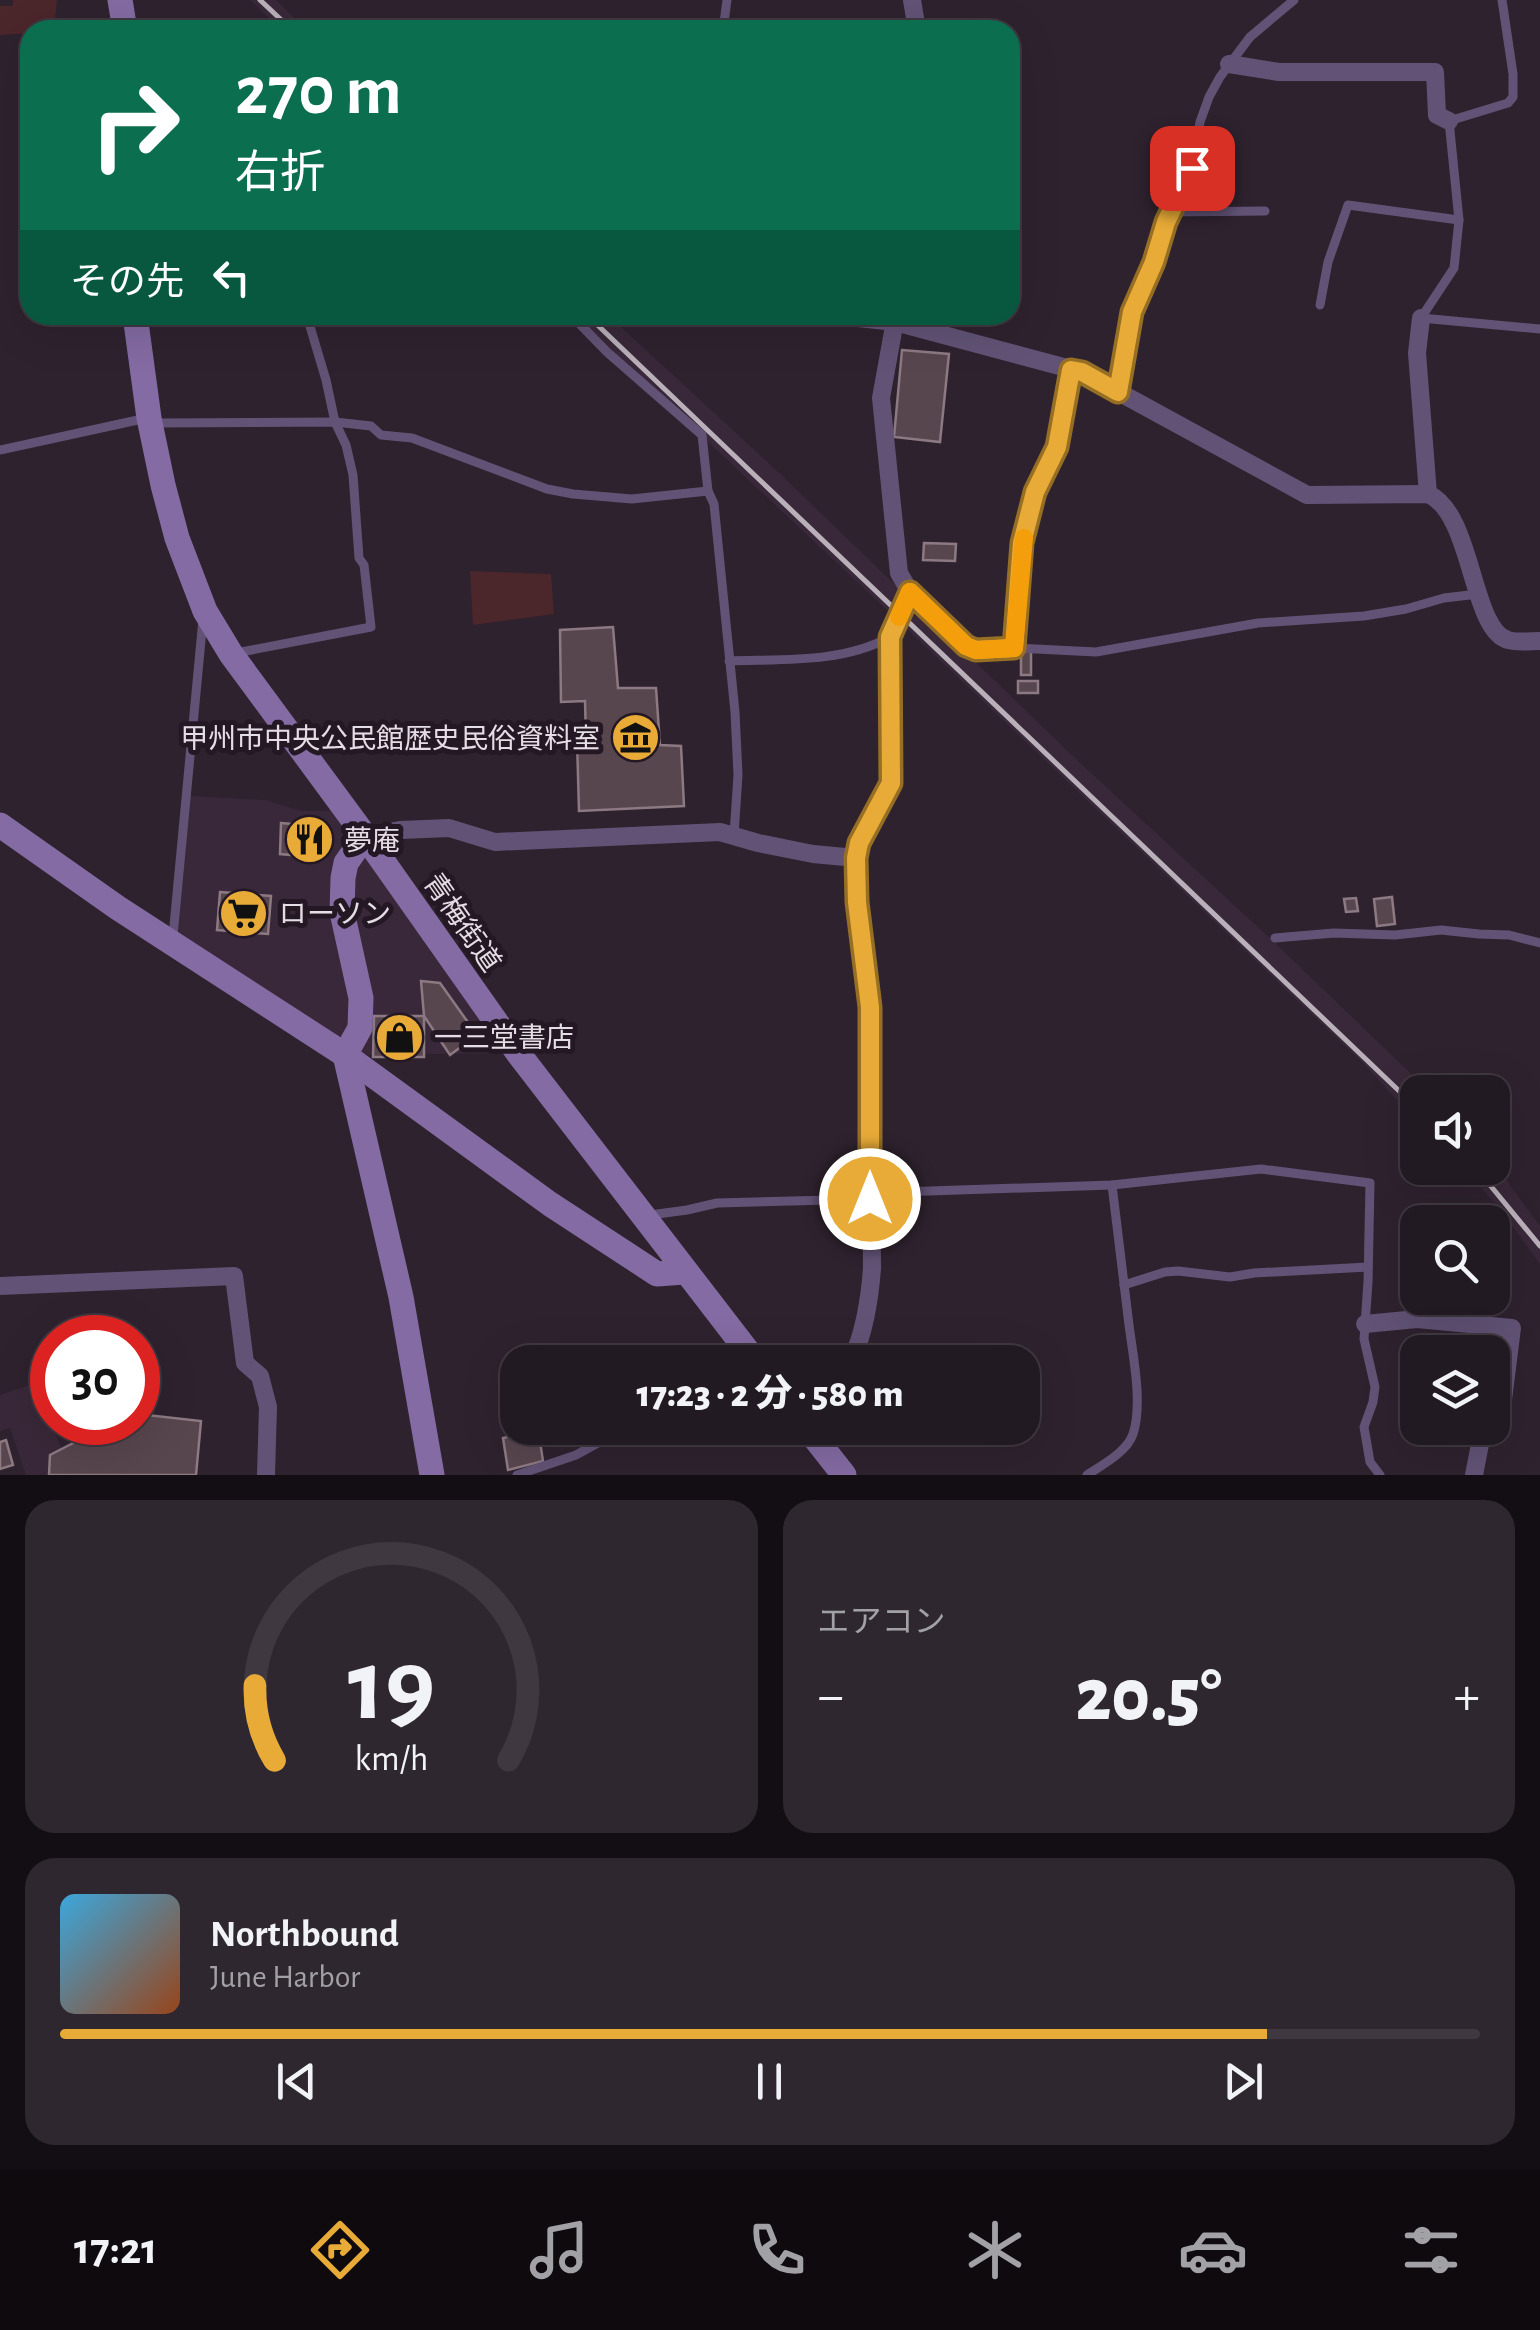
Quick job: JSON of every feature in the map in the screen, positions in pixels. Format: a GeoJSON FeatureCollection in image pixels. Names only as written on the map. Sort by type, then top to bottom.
{"type":"FeatureCollection","features":[{"type":"Feature","properties":{"kind":"street"},"geometry":{"type":"LineString","coordinates":[[1230,64],[1279,72],[1435,72],[1437,115],[1449,121]]}},
{"type":"Feature","properties":{"kind":"street"},"geometry":{"type":"LineString","coordinates":[[1420,318],[1417,353],[1428,494]]}},
{"type":"Feature","properties":{"kind":"street","name":"青梅街道"},"geometry":{"type":"LineString","coordinates":[[137,325],[163,485],[205,611],[231,654],[518,1053],[742,1345]]}},
{"type":"Feature","properties":{"kind":"street"},"geometry":{"type":"LineString","coordinates":[[858,1345],[870,1288],[870,1007],[857,902],[856,858],[859,843],[891,783],[890,637],[910,592],[899,573],[882,398],[895,325]]}},
{"type":"Feature","properties":{"kind":"street"},"geometry":{"type":"LineString","coordinates":[[920,325],[1082,372],[1307,495],[1428,494],[1437,498],[1457,529],[1495,632],[1506,640],[1540,641]]}},
{"type":"Feature","properties":{"kind":"street"},"geometry":{"type":"LineString","coordinates":[[0,825],[118,908],[345,1056],[550,1204],[657,1274],[684,1272]]}},
{"type":"Feature","properties":{"kind":"street"},"geometry":{"type":"LineString","coordinates":[[432,1475],[401,1297],[345,1056],[360,1028],[362,998],[342,912],[343,878],[346,864],[365,836],[450,828],[496,842],[720,832],[813,854],[856,858]]}},
{"type":"Feature","properties":{"kind":"street"},"geometry":{"type":"LineString","coordinates":[[0,1286],[234,1276],[245,1363],[260,1376],[268,1407],[266,1475]]}},
{"type":"Feature","properties":{"kind":"street"},"geometry":{"type":"LineString","coordinates":[[1365,1324],[1417,1318],[1512,1328],[1510,1344]]}},
{"type":"Feature","properties":{"kind":"street"},"geometry":{"type":"LineString","coordinates":[[820,1445],[844,1475]]}},
{"type":"Feature","properties":{"kind":"street"},"geometry":{"type":"LineString","coordinates":[[1474,1475],[1481,1445]]}},
{"type":"Feature","properties":{"kind":"lane"},"geometry":{"type":"LineString","coordinates":[[1118,392],[1132,312],[1192,168],[1209,97],[1250,37],[1294,0]]}},
{"type":"Feature","properties":{"kind":"lane"},"geometry":{"type":"LineString","coordinates":[[1502,0],[1513,97],[1508,103],[1449,121],[1459,220],[1454,268],[1420,318],[1540,328]]}},
{"type":"Feature","properties":{"kind":"lane"},"geometry":{"type":"LineString","coordinates":[[1320,306],[1328,262],[1348,205],[1459,220]]}},
{"type":"Feature","properties":{"kind":"lane"},"geometry":{"type":"LineString","coordinates":[[1172,212],[1265,211]]}},
{"type":"Feature","properties":{"kind":"lane"},"geometry":{"type":"LineString","coordinates":[[231,654],[371,628],[364,566],[358,558],[353,475],[310,325]]}},
{"type":"Feature","properties":{"kind":"lane"},"geometry":{"type":"LineString","coordinates":[[580,325],[702,436],[708,491],[714,504],[735,712],[738,775],[734,835]]}},
{"type":"Feature","properties":{"kind":"lane"},"geometry":{"type":"LineString","coordinates":[[1014,648],[1022,543],[1035,492],[1057,447],[1071,370]]}},
{"type":"Feature","properties":{"kind":"lane"},"geometry":{"type":"LineString","coordinates":[[0,450],[150,421],[335,422],[371,426],[381,435],[412,438],[573,494],[632,498],[708,491]]}},
{"type":"Feature","properties":{"kind":"lane"},"geometry":{"type":"LineString","coordinates":[[910,592],[966,646],[976,650],[1096,652],[1270,622],[1364,616],[1478,594]]}},
{"type":"Feature","properties":{"kind":"lane"},"geometry":{"type":"LineString","coordinates":[[172,942],[205,611]]}},
{"type":"Feature","properties":{"kind":"lane"},"geometry":{"type":"LineString","coordinates":[[729,662],[821,656],[873,646],[890,637]]}},
{"type":"Feature","properties":{"kind":"lane"},"geometry":{"type":"LineString","coordinates":[[1275,938],[1441,930],[1509,935],[1540,944]]}},
{"type":"Feature","properties":{"kind":"lane"},"geometry":{"type":"LineString","coordinates":[[642,1216],[717,1203],[1112,1185],[1261,1170],[1370,1183],[1364,1346],[1375,1386],[1364,1427],[1370,1462],[1380,1475]]}},
{"type":"Feature","properties":{"kind":"lane"},"geometry":{"type":"LineString","coordinates":[[1086,1475],[1108,1462],[1133,1435],[1136,1410],[1112,1185]]}},
{"type":"Feature","properties":{"kind":"lane"},"geometry":{"type":"LineString","coordinates":[[1124,1284],[1178,1271],[1230,1276],[1368,1267]]}},
{"type":"Feature","properties":{"kind":"lane"},"geometry":{"type":"LineString","coordinates":[[518,1475],[594,1445]]}},
{"type":"Feature","properties":{"kind":"shaded area"},"geometry":{"type":"Polygon","coordinates":[[[13,0],[57,0],[55,20],[20,20],[20,34],[0,35],[0,6],[13,6],[13,0]]]}},
{"type":"Feature","properties":{"kind":"shaded area"},"geometry":{"type":"Polygon","coordinates":[[[250,0],[276,0],[297,20],[271,20],[250,0]]]}},
{"type":"Feature","properties":{"kind":"shaded area"},"geometry":{"type":"Polygon","coordinates":[[[584,325],[619,325],[1274,942],[1412,1075],[1400,1075],[1400,1103],[1362,1062],[584,325]]]}},
{"type":"Feature","properties":{"kind":"shaded area"},"geometry":{"type":"Polygon","coordinates":[[[470,571],[551,574],[554,614],[473,625],[470,571]]]}},
{"type":"Feature","properties":{"kind":"shaded area"},"geometry":{"type":"Polygon","coordinates":[[[189,796],[266,800],[301,811],[344,808],[518,1053],[345,1055],[176,934],[189,796]]]}},
{"type":"Feature","properties":{"kind":"shaded area"},"geometry":{"type":"Polygon","coordinates":[[[1479,1185],[1510,1185],[1540,1226],[1540,1264],[1510,1223],[1510,1205],[1496,1205],[1479,1185]]]}},
{"type":"Feature","properties":{"kind":"shaded area"},"geometry":{"type":"Polygon","coordinates":[[[30,1385],[30,1445],[60,1445],[62,1449],[70,1445],[160,1445],[160,1416],[201,1421],[196,1475],[26,1475],[10,1428],[0,1431],[0,1395],[30,1385]]]}},
{"type":"Feature","properties":{"kind":"building"},"geometry":{"type":"Polygon","coordinates":[[[902,350],[949,354],[940,442],[894,437],[902,350]]]}},
{"type":"Feature","properties":{"kind":"building"},"geometry":{"type":"Polygon","coordinates":[[[924,543],[956,544],[955,561],[923,560],[924,543]]]}},
{"type":"Feature","properties":{"kind":"building"},"geometry":{"type":"Polygon","coordinates":[[[613,627],[618,688],[656,688],[660,745],[681,746],[684,806],[579,811],[577,740],[586,740],[585,701],[561,702],[560,630],[613,627]]]}},
{"type":"Feature","properties":{"kind":"building"},"geometry":{"type":"Polygon","coordinates":[[[1021,651],[1031,651],[1031,675],[1021,675],[1021,651]]]}},
{"type":"Feature","properties":{"kind":"building"},"geometry":{"type":"Polygon","coordinates":[[[1018,681],[1038,681],[1038,693],[1018,693],[1018,681]]]}},
{"type":"Feature","properties":{"kind":"building"},"geometry":{"type":"Polygon","coordinates":[[[281,823],[326,827],[324,858],[280,854],[281,823]]]}},
{"type":"Feature","properties":{"kind":"building","name":"ローソン"},"geometry":{"type":"Polygon","coordinates":[[[220,892],[271,896],[268,934],[217,930],[220,892]]]}},
{"type":"Feature","properties":{"kind":"building"},"geometry":{"type":"Polygon","coordinates":[[[1392,897],[1395,924],[1377,926],[1374,899],[1392,897]]]}},
{"type":"Feature","properties":{"kind":"building"},"geometry":{"type":"Polygon","coordinates":[[[1356,898],[1358,911],[1346,912],[1344,899],[1356,898]]]}},
{"type":"Feature","properties":{"kind":"building"},"geometry":{"type":"Polygon","coordinates":[[[421,981],[440,983],[477,1035],[450,1055],[424,1016],[421,981]]]}},
{"type":"Feature","properties":{"kind":"building","name":"一三堂書店"},"geometry":{"type":"Polygon","coordinates":[[[374,1016],[424,1016],[424,1057],[373,1057],[374,1016]]]}},
{"type":"Feature","properties":{"kind":"building"},"geometry":{"type":"Polygon","coordinates":[[[160,1416],[201,1421],[196,1475],[49,1475],[50,1455],[69,1445],[160,1445],[160,1416]]]}},
{"type":"Feature","properties":{"kind":"building"},"geometry":{"type":"Polygon","coordinates":[[[6,1440],[13,1465],[0,1469],[0,1442],[6,1440]]]}},
{"type":"Feature","properties":{"kind":"building"},"geometry":{"type":"Polygon","coordinates":[[[504,1445],[541,1445],[543,1461],[508,1470],[504,1445]]]}},
{"type":"Feature","properties":{"kind":"railway"},"geometry":{"type":"LineString","coordinates":[[260,0],[281,20]]}},
{"type":"Feature","properties":{"kind":"railway"},"geometry":{"type":"LineString","coordinates":[[597,325],[1400,1092]]}},
{"type":"Feature","properties":{"kind":"railway"},"geometry":{"type":"LineString","coordinates":[[1490,1185],[1540,1246]]}},
{"type":"Feature","properties":{"kind":"slow traffic"},"geometry":{"type":"LineString","coordinates":[[899,617],[910,592],[966,646],[976,650],[1014,648],[1024,538]]}},
{"type":"Feature","properties":{"kind":"place","name":"甲州市中央公民館歴史民俗資料室"},"geometry":{"type":"Point","coordinates":[635,738]}},
{"type":"Feature","properties":{"kind":"place","name":"夢庵"},"geometry":{"type":"Point","coordinates":[309,840]}},
{"type":"Feature","properties":{"kind":"place","name":"ローソン"},"geometry":{"type":"Point","coordinates":[244,913]}},
{"type":"Feature","properties":{"kind":"place","name":"一三堂書店"},"geometry":{"type":"Point","coordinates":[399,1037]}},
{"type":"Feature","properties":{"kind":"route"},"geometry":{"type":"LineString","coordinates":[[870,1199],[870,1007],[857,902],[856,858],[859,843],[891,783],[890,637],[910,592],[966,646],[976,650],[1014,648],[1022,543],[1035,492],[1057,447],[1071,370],[1118,392],[1132,312],[1166,222],[1192,168]]}}]}
